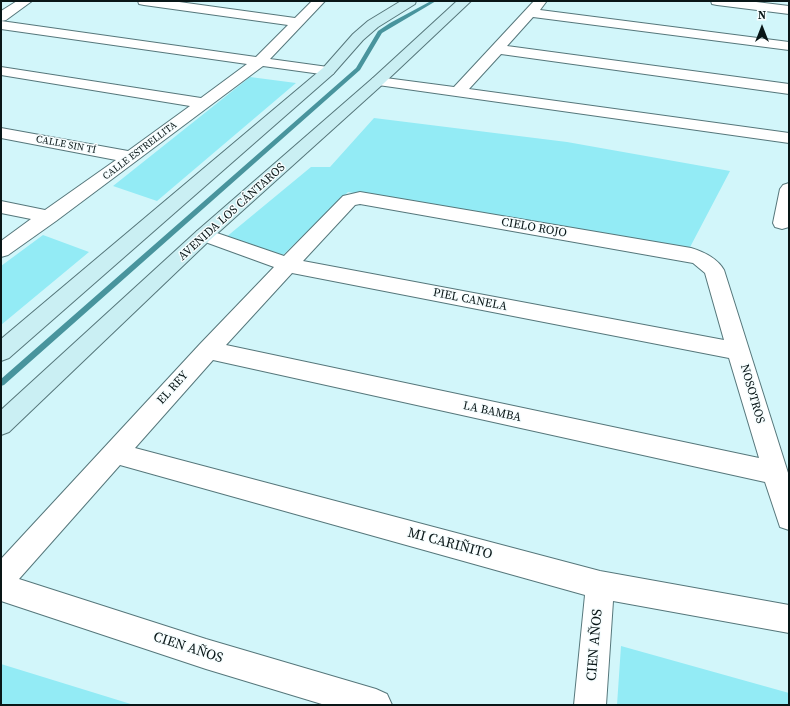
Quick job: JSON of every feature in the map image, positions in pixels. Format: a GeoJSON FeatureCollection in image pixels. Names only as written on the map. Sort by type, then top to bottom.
{"type":"FeatureCollection","features":[{"type":"Feature","properties":{"kind":"street"},"geometry":{"type":"LineString","coordinates":[[1,17],[26,1]]}},
{"type":"Feature","properties":{"kind":"street"},"geometry":{"type":"LineString","coordinates":[[144,1],[298,22]]}},
{"type":"Feature","properties":{"kind":"street","name":"CALLE ESTRELLITA"},"geometry":{"type":"LineString","coordinates":[[1,250],[50,217],[260,62],[319,1]]}},
{"type":"Feature","properties":{"kind":"street"},"geometry":{"type":"LineString","coordinates":[[1,352],[328,71],[373,24],[410,1]]}},
{"type":"Feature","properties":{"kind":"street","name":"AVENIDA LOS CÁNTAROS"},"geometry":{"type":"LineString","coordinates":[[1,425],[204,235],[378,81],[465,1]]}},
{"type":"Feature","properties":{"kind":"street"},"geometry":{"type":"LineString","coordinates":[[458,91],[540,1]]}},
{"type":"Feature","properties":{"kind":"street"},"geometry":{"type":"LineString","coordinates":[[717,1],[789,10]]}},
{"type":"Feature","properties":{"kind":"street"},"geometry":{"type":"LineString","coordinates":[[530,13],[789,46]]}},
{"type":"Feature","properties":{"kind":"street"},"geometry":{"type":"LineString","coordinates":[[1,25],[328,71]]}},
{"type":"Feature","properties":{"kind":"street"},"geometry":{"type":"LineString","coordinates":[[497,49],[789,89]]}},
{"type":"Feature","properties":{"kind":"street"},"geometry":{"type":"LineString","coordinates":[[1,71],[203,103]]}},
{"type":"Feature","properties":{"kind":"street"},"geometry":{"type":"LineString","coordinates":[[378,81],[789,138]]}},
{"type":"Feature","properties":{"kind":"street","name":"CALLE SIN TÍ"},"geometry":{"type":"LineString","coordinates":[[1,133],[130,158]]}},
{"type":"Feature","properties":{"kind":"street"},"geometry":{"type":"LineString","coordinates":[[782,223],[789,189]]}},
{"type":"Feature","properties":{"kind":"street","name":"CIELO ROJO"},"geometry":{"type":"LineString","coordinates":[[349,200],[366,198],[691,255],[700,258],[714,270]]}},
{"type":"Feature","properties":{"kind":"street","name":"EL REY"},"geometry":{"type":"LineString","coordinates":[[1,579],[208,350],[349,200]]}},
{"type":"Feature","properties":{"kind":"street"},"geometry":{"type":"LineString","coordinates":[[1,207],[50,217]]}},
{"type":"Feature","properties":{"kind":"street","name":"PIEL CANELA"},"geometry":{"type":"LineString","coordinates":[[204,235],[288,265],[739,351]]}},
{"type":"Feature","properties":{"kind":"street","name":"NOSOTROS"},"geometry":{"type":"LineString","coordinates":[[714,270],[789,518]]}},
{"type":"Feature","properties":{"kind":"street","name":"LA BAMBA"},"geometry":{"type":"LineString","coordinates":[[208,350],[775,473]]}},
{"type":"Feature","properties":{"kind":"street","name":"MI CARIÑITO"},"geometry":{"type":"LineString","coordinates":[[114,453],[600,585],[789,619]]}},
{"type":"Feature","properties":{"kind":"street","name":"CIEN AÑOS"},"geometry":{"type":"LineString","coordinates":[[590,705],[600,585]]}},
{"type":"Feature","properties":{"kind":"street","name":"CIEN AÑOS"},"geometry":{"type":"LineString","coordinates":[[1,587],[206,654],[376,705]]}},
{"type":"Feature","properties":{"kind":"shaded area"},"geometry":{"type":"Polygon","coordinates":[[[250,77],[296,83],[157,201],[113,186],[250,77]]]}},
{"type":"Feature","properties":{"kind":"shaded area"},"geometry":{"type":"Polygon","coordinates":[[[374,118],[567,142],[730,171],[688,251],[348,192],[282,256],[225,238],[311,167],[330,167],[374,118]]]}},
{"type":"Feature","properties":{"kind":"shaded area"},"geometry":{"type":"Polygon","coordinates":[[[43,235],[89,252],[1,325],[1,266],[43,235]]]}},
{"type":"Feature","properties":{"kind":"shaded area"},"geometry":{"type":"Polygon","coordinates":[[[621,646],[789,693],[789,705],[617,705],[621,646]]]}},
{"type":"Feature","properties":{"kind":"shaded area"},"geometry":{"type":"Polygon","coordinates":[[[1,664],[134,705],[1,705],[1,664]]]}},
{"type":"Feature","properties":{"kind":"waterway"},"geometry":{"type":"LineString","coordinates":[[1,383],[358,69],[380,32],[434,1]]}}]}
